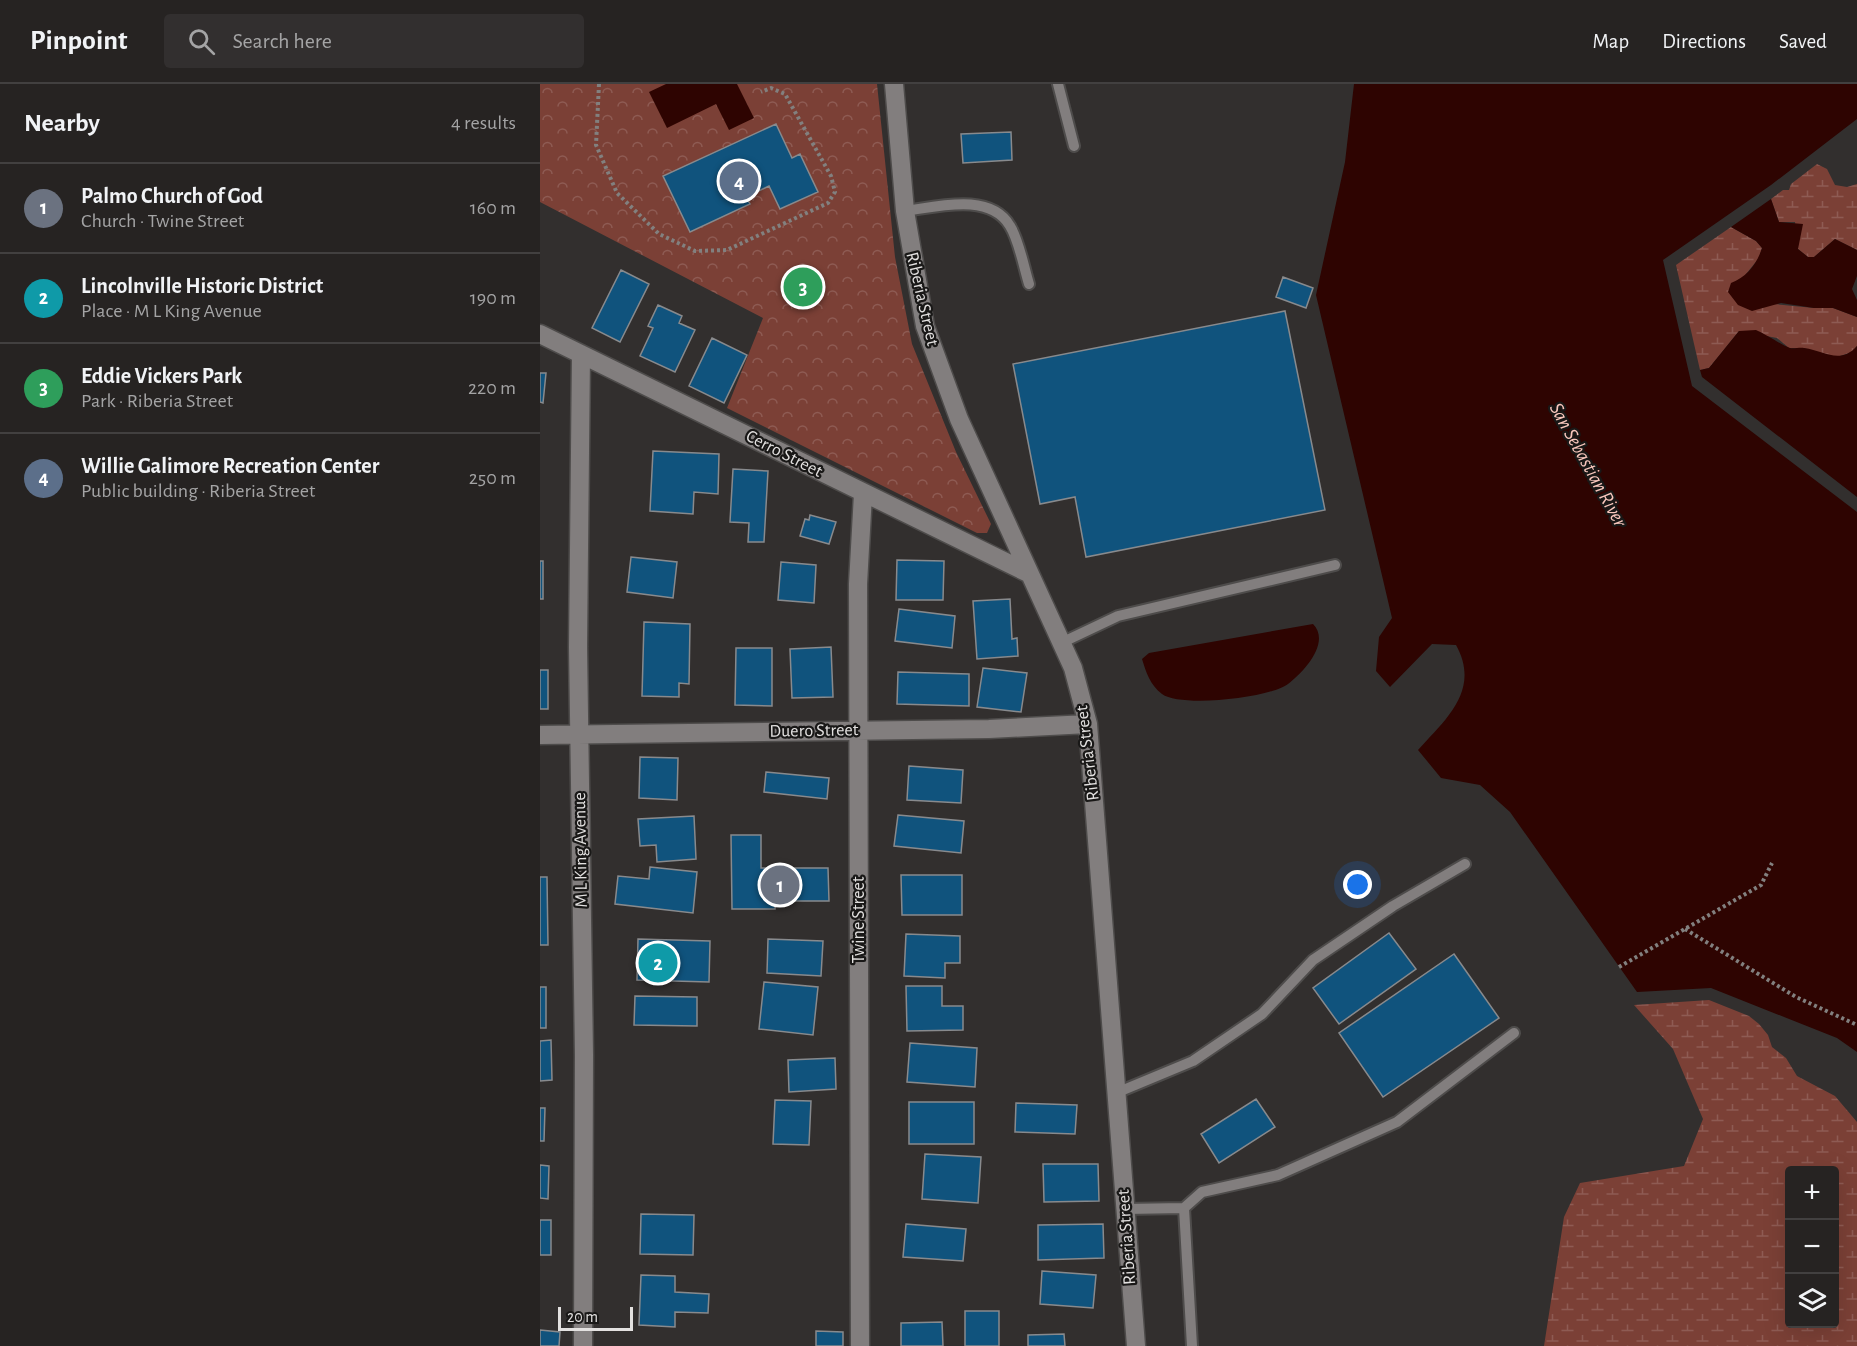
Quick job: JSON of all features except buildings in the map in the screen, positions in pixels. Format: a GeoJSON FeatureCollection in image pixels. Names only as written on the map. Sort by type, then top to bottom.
{"type":"FeatureCollection","features":[{"type":"Feature","properties":{"kind":"street","name":"Riberia Street"},"geometry":{"type":"LineString","coordinates":[[894,84],[905,211],[925,326],[938,365],[1079,686],[1088,724],[1136,1346]]}},
{"type":"Feature","properties":{"kind":"street","name":"Cerro Street"},"geometry":{"type":"LineString","coordinates":[[540,334],[862,494],[1028,573]]}},
{"type":"Feature","properties":{"kind":"street","name":"M L King Avenue"},"geometry":{"type":"LineString","coordinates":[[581,354],[579,735],[584,1055],[583,1346]]}},
{"type":"Feature","properties":{"kind":"street","name":"Twine Street"},"geometry":{"type":"LineString","coordinates":[[860,1346],[858,584],[862,494]]}},
{"type":"Feature","properties":{"kind":"street","name":"Duero Street"},"geometry":{"type":"LineString","coordinates":[[540,735],[989,729],[1088,724]]}},
{"type":"Feature","properties":{"kind":"lane"},"geometry":{"type":"LineString","coordinates":[[1058,84],[1074,147]]}},
{"type":"Feature","properties":{"kind":"lane"},"geometry":{"type":"LineString","coordinates":[[905,211],[954,205],[989,207],[1010,225],[1029,284]]}},
{"type":"Feature","properties":{"kind":"lane"},"geometry":{"type":"LineString","coordinates":[[1061,644],[1118,616],[1335,565]]}},
{"type":"Feature","properties":{"kind":"lane"},"geometry":{"type":"LineString","coordinates":[[1116,1093],[1193,1061],[1262,1014],[1312,960],[1394,906],[1466,864]]}},
{"type":"Feature","properties":{"kind":"lane"},"geometry":{"type":"LineString","coordinates":[[1125,1209],[1184,1208],[1202,1192],[1278,1175],[1397,1122],[1514,1033]]}},
{"type":"Feature","properties":{"kind":"lane"},"geometry":{"type":"LineString","coordinates":[[1184,1208],[1192,1346]]}},
{"type":"Feature","properties":{"kind":"path"},"geometry":{"type":"LineString","coordinates":[[599,84],[596,145],[616,193],[659,234],[695,251],[727,250],[828,203],[835,192],[831,177],[785,94],[771,88],[761,92]]}},
{"type":"Feature","properties":{"kind":"path"},"geometry":{"type":"LineString","coordinates":[[1619,967],[1761,885],[1772,863]]}},
{"type":"Feature","properties":{"kind":"path"},"geometry":{"type":"LineString","coordinates":[[1685,929],[1796,997],[1857,1025]]}},
{"type":"Feature","properties":{"kind":"green space"},"geometry":{"type":"Polygon","coordinates":[[[540,84],[877,84],[895,257],[912,344],[956,452],[991,524],[987,533],[977,533],[727,408],[763,318],[540,202],[540,84]]]}},
{"type":"Feature","properties":{"kind":"green space"},"geometry":{"type":"Polygon","coordinates":[[[1817,164],[1827,169],[1835,185],[1847,187],[1857,184],[1857,250],[1835,239],[1814,257],[1808,257],[1798,249],[1795,222],[1779,222],[1771,199],[1783,190],[1789,190],[1791,184],[1817,164]]]}},
{"type":"Feature","properties":{"kind":"green space"},"geometry":{"type":"Polygon","coordinates":[[[1731,227],[1756,241],[1762,248],[1759,258],[1742,279],[1774,304],[1833,308],[1857,317],[1857,346],[1852,352],[1834,358],[1804,348],[1789,348],[1777,338],[1739,331],[1709,368],[1700,370],[1676,265],[1731,227]]]}},
{"type":"Feature","properties":{"kind":"green space"},"geometry":{"type":"Polygon","coordinates":[[[1709,1000],[1749,1016],[1759,1024],[1768,1035],[1772,1047],[1786,1058],[1797,1076],[1835,1096],[1857,1122],[1857,1346],[1544,1346],[1564,1217],[1580,1183],[1684,1166],[1703,1119],[1673,1049],[1634,1005],[1709,1000]]]}},
{"type":"Feature","properties":{"kind":"water"},"geometry":{"type":"Polygon","coordinates":[[[666,84],[737,84],[754,118],[729,130],[716,104],[667,128],[649,92],[666,84]]]}},
{"type":"Feature","properties":{"kind":"water","name":"San Sebastian River"},"geometry":{"type":"Polygon","coordinates":[[[1354,84],[1857,84],[1857,119],[1771,185],[1663,260],[1692,386],[1857,512],[1857,1052],[1837,1038],[1711,988],[1637,992],[1510,812],[1480,785],[1441,778],[1418,750],[1449,715],[1462,690],[1465,676],[1463,661],[1456,645],[1432,644],[1390,687],[1376,671],[1379,637],[1392,618],[1316,295],[1345,162],[1354,84]]]}},
{"type":"Feature","properties":{"kind":"water"},"geometry":{"type":"Polygon","coordinates":[[[1771,199],[1779,222],[1803,224],[1798,249],[1808,257],[1814,257],[1835,239],[1857,250],[1857,276],[1852,289],[1857,300],[1857,317],[1833,308],[1814,308],[1781,303],[1752,311],[1738,305],[1728,292],[1731,283],[1751,269],[1762,248],[1756,241],[1731,227],[1771,199]]]}},
{"type":"Feature","properties":{"kind":"water"},"geometry":{"type":"Polygon","coordinates":[[[1756,330],[1790,348],[1804,348],[1838,356],[1851,352],[1857,346],[1857,497],[1702,377],[1700,370],[1709,368],[1739,331],[1756,330]]]}},
{"type":"Feature","properties":{"kind":"water"},"geometry":{"type":"Polygon","coordinates":[[[1313,624],[1318,631],[1317,648],[1301,672],[1288,684],[1278,689],[1245,697],[1205,701],[1172,698],[1162,694],[1154,687],[1142,659],[1149,653],[1313,624]]]}},
{"type":"Feature","properties":{"kind":"place","name":"Willie Galimore Recreation Center"},"geometry":{"type":"Point","coordinates":[739,181]}},
{"type":"Feature","properties":{"kind":"place","name":"Eddie Vickers Park"},"geometry":{"type":"Point","coordinates":[803,287]}},
{"type":"Feature","properties":{"kind":"place","name":"Palmo Church of God"},"geometry":{"type":"Point","coordinates":[780,885]}},
{"type":"Feature","properties":{"kind":"place","name":"Lincolnville Historic District"},"geometry":{"type":"Point","coordinates":[658,963]}}]}
